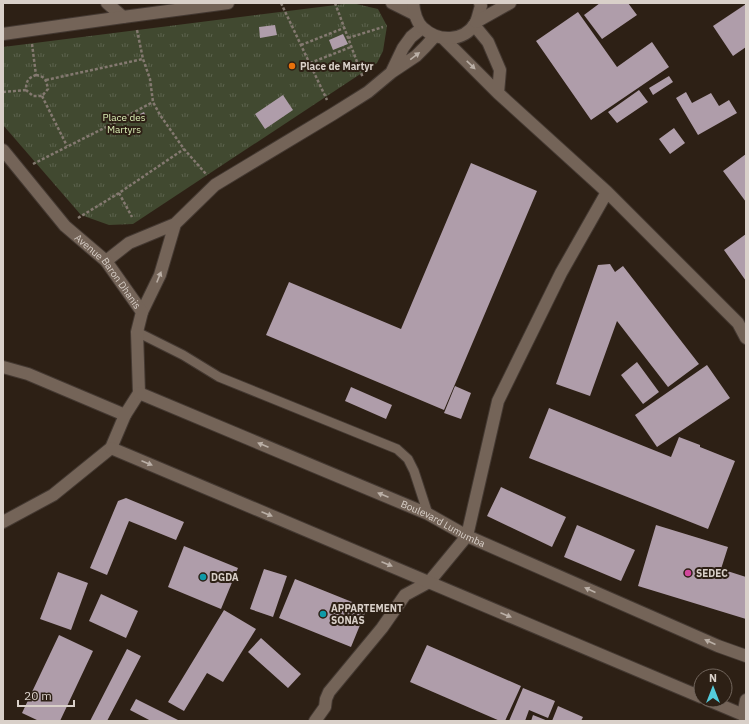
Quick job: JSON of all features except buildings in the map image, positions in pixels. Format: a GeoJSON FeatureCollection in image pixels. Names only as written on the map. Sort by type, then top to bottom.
{"type":"FeatureCollection","features":[{"type":"Feature","properties":{"kind":"street"},"geometry":{"type":"LineString","coordinates":[[107,3],[129,16]]}},
{"type":"Feature","properties":{"kind":"street"},"geometry":{"type":"LineString","coordinates":[[3,34],[228,3]]}},
{"type":"Feature","properties":{"kind":"street"},"geometry":{"type":"LineString","coordinates":[[392,3],[413,9],[422,28],[439,37],[607,192],[742,323],[746,338]]}},
{"type":"Feature","properties":{"kind":"street"},"geometry":{"type":"LineString","coordinates":[[475,24],[480,3]]}},
{"type":"Feature","properties":{"kind":"street"},"geometry":{"type":"LineString","coordinates":[[106,262],[129,243],[175,224],[215,185],[368,92],[439,37],[454,38],[460,36],[475,24],[510,3]]}},
{"type":"Feature","properties":{"kind":"street"},"geometry":{"type":"LineString","coordinates":[[475,24],[488,42],[500,70],[498,93]]}},
{"type":"Feature","properties":{"kind":"street"},"geometry":{"type":"LineString","coordinates":[[392,72],[403,48],[411,37],[422,28]]}},
{"type":"Feature","properties":{"kind":"street","name":"Avenue Baron Dhanis"},"geometry":{"type":"LineString","coordinates":[[3,150],[65,226],[106,262],[142,312],[137,332],[139,393]]}},
{"type":"Feature","properties":{"kind":"street"},"geometry":{"type":"LineString","coordinates":[[315,721],[326,707],[326,699],[329,692],[382,628],[406,595],[430,582],[467,536],[498,401],[561,273],[607,192]]}},
{"type":"Feature","properties":{"kind":"street"},"geometry":{"type":"LineString","coordinates":[[142,312],[160,275],[175,224]]}},
{"type":"Feature","properties":{"kind":"street"},"geometry":{"type":"LineString","coordinates":[[3,367],[28,374],[125,416]]}},
{"type":"Feature","properties":{"kind":"street"},"geometry":{"type":"LineString","coordinates":[[3,522],[52,495],[111,448],[125,416],[139,393]]}},
{"type":"Feature","properties":{"kind":"street","name":"Boulevard Lumumba"},"geometry":{"type":"LineString","coordinates":[[139,393],[428,514],[467,536],[718,646],[746,656]]}},
{"type":"Feature","properties":{"kind":"street"},"geometry":{"type":"LineString","coordinates":[[111,448],[693,694]]}},
{"type":"Feature","properties":{"kind":"street"},"geometry":{"type":"LineString","coordinates":[[728,708],[745,715],[746,700]]}},
{"type":"Feature","properties":{"kind":"lane"},"geometry":{"type":"LineString","coordinates":[[137,332],[183,354],[219,376],[397,449],[408,459],[414,471],[428,514]]}},
{"type":"Feature","properties":{"kind":"path"},"geometry":{"type":"LineString","coordinates":[[281,3],[333,114]]}},
{"type":"Feature","properties":{"kind":"path"},"geometry":{"type":"LineString","coordinates":[[335,3],[368,92]]}},
{"type":"Feature","properties":{"kind":"path"},"geometry":{"type":"LineString","coordinates":[[129,16],[150,79],[153,102],[160,115],[184,149],[215,185]]}},
{"type":"Feature","properties":{"kind":"path"},"geometry":{"type":"LineString","coordinates":[[348,38],[383,27]]}},
{"type":"Feature","properties":{"kind":"path"},"geometry":{"type":"LineString","coordinates":[[301,45],[344,28]]}},
{"type":"Feature","properties":{"kind":"path"},"geometry":{"type":"LineString","coordinates":[[30,30],[36,75]]}},
{"type":"Feature","properties":{"kind":"path"},"geometry":{"type":"LineString","coordinates":[[310,63],[351,47]]}},
{"type":"Feature","properties":{"kind":"path"},"geometry":{"type":"LineString","coordinates":[[46,80],[143,59]]}},
{"type":"Feature","properties":{"kind":"path"},"geometry":{"type":"LineString","coordinates":[[3,92],[26,90],[33,96],[42,96],[48,89],[46,80],[42,76],[36,75],[30,78],[26,83],[26,90]]}},
{"type":"Feature","properties":{"kind":"path"},"geometry":{"type":"LineString","coordinates":[[42,96],[67,146]]}},
{"type":"Feature","properties":{"kind":"path"},"geometry":{"type":"LineString","coordinates":[[20,170],[153,102]]}},
{"type":"Feature","properties":{"kind":"path"},"geometry":{"type":"LineString","coordinates":[[65,226],[184,149]]}},
{"type":"Feature","properties":{"kind":"path"},"geometry":{"type":"LineString","coordinates":[[119,192],[132,217]]}},
{"type":"Feature","properties":{"kind":"green space","name":"Place des Martyrs"},"geometry":{"type":"Polygon","coordinates":[[[352,3],[378,9],[387,26],[383,51],[377,63],[133,224],[109,225],[81,215],[3,125],[3,47],[352,3]]]}},
{"type":"Feature","properties":{"kind":"place","name":"Place de Martyr"},"geometry":{"type":"Point","coordinates":[292,66]}},
{"type":"Feature","properties":{"kind":"place","name":"SEDEC"},"geometry":{"type":"Point","coordinates":[688,573]}},
{"type":"Feature","properties":{"kind":"place","name":"DGDA"},"geometry":{"type":"Point","coordinates":[203,577]}},
{"type":"Feature","properties":{"kind":"place","name":"APPARTEMENT SONAS"},"geometry":{"type":"Point","coordinates":[323,614]}}]}
